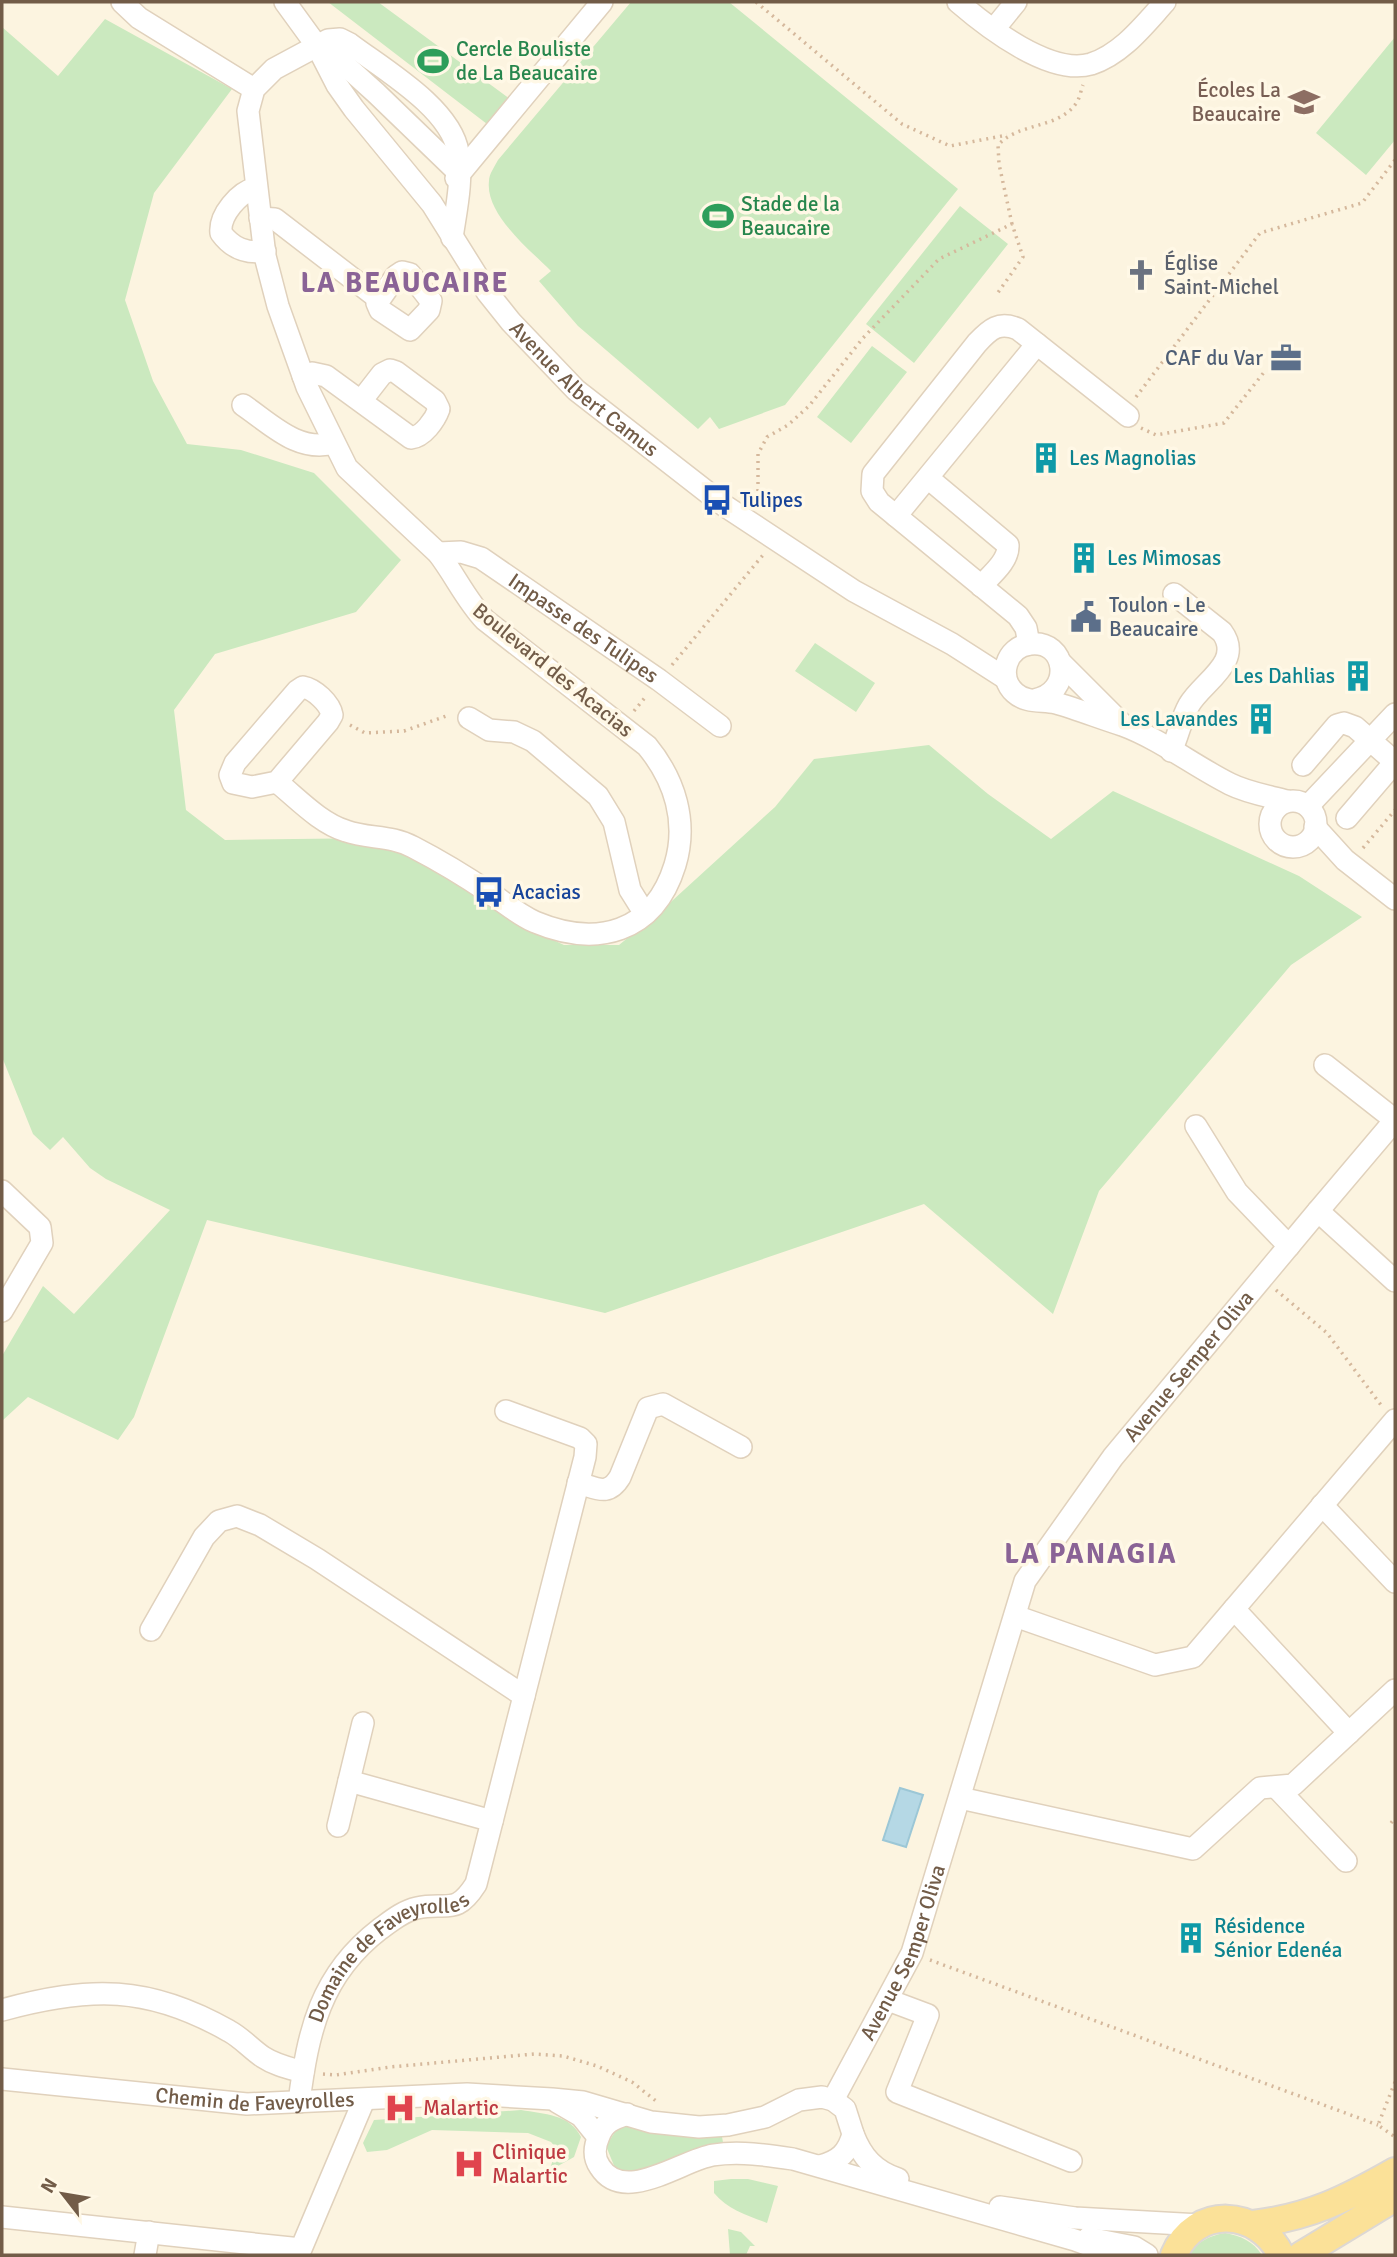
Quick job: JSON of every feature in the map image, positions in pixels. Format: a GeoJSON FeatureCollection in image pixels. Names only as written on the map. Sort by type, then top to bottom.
{"type":"FeatureCollection","features":[{"type":"Feature","properties":{"kind":"main road"},"geometry":{"type":"LineString","coordinates":[[1174,2255],[1188,2234],[1200,2225],[1226,2218],[1246,2222],[1292,2218],[1346,2199],[1395,2171]]}},
{"type":"Feature","properties":{"kind":"main road"},"geometry":{"type":"LineString","coordinates":[[1301,2255],[1395,2198]]}},
{"type":"Feature","properties":{"kind":"main road"},"geometry":{"type":"LineString","coordinates":[[1246,2222],[1264,2232],[1281,2255]]}},
{"type":"Feature","properties":{"kind":"street"},"geometry":{"type":"LineString","coordinates":[[122,2],[139,18],[254,89],[274,69],[328,40],[340,39],[374,62],[411,89],[449,129],[458,150],[460,174],[452,238]]}},
{"type":"Feature","properties":{"kind":"street","name":"Avenue Albert Camus"},"geometry":{"type":"LineString","coordinates":[[285,2],[317,46],[337,85],[354,109],[432,204],[487,292],[511,322],[576,390],[686,477],[775,540],[854,591],[1006,678]]}},
{"type":"Feature","properties":{"kind":"street"},"geometry":{"type":"LineString","coordinates":[[432,204],[460,174],[602,2]]}},
{"type":"Feature","properties":{"kind":"street"},"geometry":{"type":"LineString","coordinates":[[994,29],[1016,2]]}},
{"type":"Feature","properties":{"kind":"street"},"geometry":{"type":"LineString","coordinates":[[963,3],[994,29],[1035,54],[1062,65],[1090,64],[1125,44],[1165,2]]}},
{"type":"Feature","properties":{"kind":"street"},"geometry":{"type":"LineString","coordinates":[[317,46],[335,56],[460,174]]}},
{"type":"Feature","properties":{"kind":"street","name":"Boulevard des Acacias"},"geometry":{"type":"LineString","coordinates":[[254,89],[248,111],[256,188],[265,251],[278,306],[303,376],[347,468],[438,553],[472,606],[485,620],[655,755],[672,784],[678,802],[678,854],[672,876],[661,895],[631,926],[613,933],[567,931],[534,922],[451,867],[402,841],[350,833],[336,828],[277,782]]}},
{"type":"Feature","properties":{"kind":"street"},"geometry":{"type":"LineString","coordinates":[[256,188],[246,192],[225,215],[221,233],[245,252],[265,251]]}},
{"type":"Feature","properties":{"kind":"street"},"geometry":{"type":"LineString","coordinates":[[260,218],[275,219],[379,299]]}},
{"type":"Feature","properties":{"kind":"street"},"geometry":{"type":"LineString","coordinates":[[1030,644],[1023,622],[874,496],[873,474],[991,328],[1005,325],[1018,329],[1128,419]]}},
{"type":"Feature","properties":{"kind":"street"},"geometry":{"type":"LineString","coordinates":[[896,516],[1037,344]]}},
{"type":"Feature","properties":{"kind":"street"},"geometry":{"type":"LineString","coordinates":[[303,376],[312,373],[326,376],[361,401]]}},
{"type":"Feature","properties":{"kind":"street"},"geometry":{"type":"LineString","coordinates":[[243,405],[298,443],[317,446],[334,443]]}},
{"type":"Feature","properties":{"kind":"street"},"geometry":{"type":"LineString","coordinates":[[928,478],[1008,545],[1005,559],[981,586]]}},
{"type":"Feature","properties":{"kind":"street","name":"Impasse des Tulipes"},"geometry":{"type":"LineString","coordinates":[[438,553],[468,552],[481,558],[659,680],[720,726]]}},
{"type":"Feature","properties":{"kind":"street"},"geometry":{"type":"LineString","coordinates":[[1171,751],[1189,704],[1220,670],[1228,651],[1228,644],[1222,632],[1174,594]]}},
{"type":"Feature","properties":{"kind":"street"},"geometry":{"type":"LineString","coordinates":[[1125,726],[1049,648],[1041,644],[1030,644],[1016,649],[1010,655],[1006,678],[1016,694],[1025,699],[1056,704],[1125,726],[1233,786],[1297,804],[1315,818],[1311,837],[1302,845]]}},
{"type":"Feature","properties":{"kind":"street","name":"Avenue Albert Camus"},"geometry":{"type":"LineString","coordinates":[[952,645],[1010,655]]}},
{"type":"Feature","properties":{"kind":"street"},"geometry":{"type":"LineString","coordinates":[[1034,700],[1043,698],[1057,687],[1062,671],[1060,662]]}},
{"type":"Feature","properties":{"kind":"street"},"geometry":{"type":"LineString","coordinates":[[300,689],[311,689],[330,706],[332,715],[277,782],[259,787],[236,785],[230,779],[230,771],[234,763],[300,689]]}},
{"type":"Feature","properties":{"kind":"street"},"geometry":{"type":"LineString","coordinates":[[1270,825],[1271,815],[1278,806],[1297,804],[1371,742],[1395,714]]}},
{"type":"Feature","properties":{"kind":"street"},"geometry":{"type":"LineString","coordinates":[[469,719],[489,730],[514,732],[533,741],[598,796],[614,822],[630,890],[645,914]]}},
{"type":"Feature","properties":{"kind":"street"},"geometry":{"type":"LineString","coordinates":[[1303,765],[1340,724],[1347,723],[1395,762],[1347,818]]}},
{"type":"Feature","properties":{"kind":"street"},"geometry":{"type":"LineString","coordinates":[[1233,786],[1270,825],[1277,841],[1285,845],[1302,845],[1348,862]]}},
{"type":"Feature","properties":{"kind":"street"},"geometry":{"type":"LineString","coordinates":[[1315,827],[1348,862],[1395,899]]}},
{"type":"Feature","properties":{"kind":"street","name":"Avenue Semper Oliva"},"geometry":{"type":"LineString","coordinates":[[833,2100],[912,1954],[1025,1581],[1113,1457],[1395,1120],[1325,1065]]}},
{"type":"Feature","properties":{"kind":"street"},"geometry":{"type":"LineString","coordinates":[[1196,1125],[1237,1192],[1289,1246]]}},
{"type":"Feature","properties":{"kind":"street"},"geometry":{"type":"LineString","coordinates":[[2,1191],[40,1227],[42,1243],[2,1311]]}},
{"type":"Feature","properties":{"kind":"street"},"geometry":{"type":"LineString","coordinates":[[1318,1211],[1395,1282]]}},
{"type":"Feature","properties":{"kind":"street"},"geometry":{"type":"LineString","coordinates":[[578,1483],[605,1490],[614,1487],[648,1408],[663,1404],[741,1447]]}},
{"type":"Feature","properties":{"kind":"street","name":"Domaine de Faveyrolles"},"geometry":{"type":"LineString","coordinates":[[299,2102],[303,2071],[318,2009],[341,1967],[370,1937],[397,1916],[417,1908],[454,1906],[467,1899],[476,1884],[585,1457],[586,1444],[580,1438],[506,1411]]}},
{"type":"Feature","properties":{"kind":"street"},"geometry":{"type":"LineString","coordinates":[[1015,1616],[1155,1665],[1193,1657],[1394,1421]]}},
{"type":"Feature","properties":{"kind":"street"},"geometry":{"type":"LineString","coordinates":[[1322,1505],[1395,1582]]}},
{"type":"Feature","properties":{"kind":"street"},"geometry":{"type":"LineString","coordinates":[[151,1630],[204,1537],[219,1521],[237,1516],[261,1525],[387,1604],[524,1696]]}},
{"type":"Feature","properties":{"kind":"street"},"geometry":{"type":"LineString","coordinates":[[1234,1609],[1349,1733]]}},
{"type":"Feature","properties":{"kind":"street"},"geometry":{"type":"LineString","coordinates":[[960,1798],[1193,1849],[1260,1788],[1293,1785],[1395,1690]]}},
{"type":"Feature","properties":{"kind":"street"},"geometry":{"type":"LineString","coordinates":[[338,1826],[363,1723]]}},
{"type":"Feature","properties":{"kind":"street"},"geometry":{"type":"LineString","coordinates":[[349,1781],[492,1821]]}},
{"type":"Feature","properties":{"kind":"street"},"geometry":{"type":"LineString","coordinates":[[1276,1787],[1346,1861]]}},
{"type":"Feature","properties":{"kind":"street"},"geometry":{"type":"LineString","coordinates":[[2,2010],[44,1998],[99,1993],[134,1994],[178,2006],[207,2018],[241,2037],[262,2057],[284,2067],[303,2071]]}},
{"type":"Feature","properties":{"kind":"street"},"geometry":{"type":"LineString","coordinates":[[888,2000],[928,2015],[897,2092],[1071,2161]]}},
{"type":"Feature","properties":{"kind":"street","name":"Chemin de Faveyrolles"},"geometry":{"type":"LineString","coordinates":[[2,2079],[247,2104],[467,2094],[552,2099],[583,2102],[652,2122],[678,2126],[728,2125],[765,2117],[811,2097],[833,2100]]}},
{"type":"Feature","properties":{"kind":"street","name":"Chemin de Faveyrolles"},"geometry":{"type":"LineString","coordinates":[[552,2099],[581,2116],[598,2137]]}},
{"type":"Feature","properties":{"kind":"street"},"geometry":{"type":"LineString","coordinates":[[2,2217],[149,2232],[299,2252],[364,2100]]}},
{"type":"Feature","properties":{"kind":"street"},"geometry":{"type":"LineString","coordinates":[[833,2100],[845,2109],[860,2153],[882,2173],[1007,2209],[1075,2218],[1200,2225]]}},
{"type":"Feature","properties":{"kind":"street"},"geometry":{"type":"LineString","coordinates":[[626,2115],[608,2121],[598,2137],[594,2152],[603,2172],[622,2182],[656,2177],[711,2155],[771,2155],[820,2166],[1097,2248],[1105,2255]]}},
{"type":"Feature","properties":{"kind":"street"},"geometry":{"type":"LineString","coordinates":[[820,2166],[835,2162],[845,2153],[853,2134]]}},
{"type":"Feature","properties":{"kind":"street"},"geometry":{"type":"LineString","coordinates":[[1246,2222],[1352,2186],[1395,2160]]}},
{"type":"Feature","properties":{"kind":"street"},"geometry":{"type":"LineString","coordinates":[[1292,2255],[1303,2240],[1395,2187]]}},
{"type":"Feature","properties":{"kind":"street"},"geometry":{"type":"LineString","coordinates":[[1030,2228],[1134,2247],[1147,2255]]}},
{"type":"Feature","properties":{"kind":"street"},"geometry":{"type":"LineString","coordinates":[[145,2255],[149,2232]]}},
{"type":"Feature","properties":{"kind":"path"},"geometry":{"type":"LineString","coordinates":[[756,2],[902,124],[950,146],[1007,135],[1062,116],[1077,102],[1090,64]]}},
{"type":"Feature","properties":{"kind":"path"},"geometry":{"type":"LineString","coordinates":[[997,294],[1023,257],[1012,224],[999,164],[998,145],[1007,135]]}},
{"type":"Feature","properties":{"kind":"path"},"geometry":{"type":"LineString","coordinates":[[1265,371],[1224,424],[1156,435],[1128,419],[1260,233],[1362,203],[1395,160]]}},
{"type":"Feature","properties":{"kind":"path"},"geometry":{"type":"LineString","coordinates":[[758,491],[758,454],[767,437],[788,425],[809,406],[863,338],[939,259],[1012,224]]}},
{"type":"Feature","properties":{"kind":"path"},"geometry":{"type":"LineString","coordinates":[[621,726],[775,540]]}},
{"type":"Feature","properties":{"kind":"path"},"geometry":{"type":"LineString","coordinates":[[332,715],[365,733],[404,731],[446,714],[469,719]]}},
{"type":"Feature","properties":{"kind":"path"},"geometry":{"type":"LineString","coordinates":[[1348,862],[1395,810]]}},
{"type":"Feature","properties":{"kind":"path"},"geometry":{"type":"LineString","coordinates":[[1262,1278],[1327,1333],[1394,1421]]}},
{"type":"Feature","properties":{"kind":"path"},"geometry":{"type":"LineString","coordinates":[[1391,1823],[1395,1818]]}},
{"type":"Feature","properties":{"kind":"path"},"geometry":{"type":"LineString","coordinates":[[912,1954],[1378,2125],[1395,2137]]}},
{"type":"Feature","properties":{"kind":"path"},"geometry":{"type":"LineString","coordinates":[[303,2071],[336,2075],[390,2067],[534,2054],[563,2056],[597,2066],[632,2082]]}},
{"type":"Feature","properties":{"kind":"path"},"geometry":{"type":"LineString","coordinates":[[1378,2125],[1395,2082]]}},
{"type":"Feature","properties":{"kind":"green space","name":"Cercle Bouliste de La Beaucaire"},"geometry":{"type":"Polygon","coordinates":[[[328,2],[378,2],[510,99],[487,124],[328,2]]]}},
{"type":"Feature","properties":{"kind":"green space","name":"Stade de la Beaucaire"},"geometry":{"type":"Polygon","coordinates":[[[631,2],[729,2],[958,189],[785,405],[719,429],[710,417],[698,429],[578,326],[539,281],[551,271],[510,230],[494,206],[490,193],[489,178],[498,160],[631,2]]]}},
{"type":"Feature","properties":{"kind":"green space"},"geometry":{"type":"Polygon","coordinates":[[[105,19],[232,89],[154,193],[125,300],[153,381],[187,444],[241,450],[314,473],[401,560],[356,612],[215,654],[174,710],[186,810],[225,840],[377,838],[417,846],[517,923],[564,945],[619,945],[662,910],[775,807],[814,759],[929,745],[988,794],[1051,839],[1113,791],[1299,876],[1362,917],[1291,965],[1099,1191],[1053,1314],[924,1204],[605,1313],[207,1220],[134,1417],[118,1440],[28,1397],[2,1421],[2,1356],[43,1286],[74,1314],[170,1210],[106,1179],[90,1168],[63,1137],[50,1150],[33,1134],[2,1057],[2,27],[58,76],[105,19]]]}},
{"type":"Feature","properties":{"kind":"green space"},"geometry":{"type":"Polygon","coordinates":[[[1395,37],[1395,140],[1366,175],[1316,133],[1395,37]]]}},
{"type":"Feature","properties":{"kind":"green space"},"geometry":{"type":"Polygon","coordinates":[[[960,206],[1008,244],[914,363],[866,324],[960,206]]]}},
{"type":"Feature","properties":{"kind":"green space"},"geometry":{"type":"Polygon","coordinates":[[[872,346],[907,372],[851,443],[817,417],[872,346]]]}},
{"type":"Feature","properties":{"kind":"green space"},"geometry":{"type":"Polygon","coordinates":[[[815,643],[875,683],[856,712],[795,671],[815,643]]]}},
{"type":"Feature","properties":{"kind":"green space"},"geometry":{"type":"Polygon","coordinates":[[[521,2110],[556,2116],[576,2129],[581,2137],[574,2157],[549,2171],[557,2149],[551,2142],[528,2133],[432,2130],[387,2150],[367,2152],[363,2143],[374,2120],[521,2110]]]}},
{"type":"Feature","properties":{"kind":"green space"},"geometry":{"type":"Polygon","coordinates":[[[629,2125],[721,2131],[724,2148],[632,2174],[615,2168],[606,2146],[618,2127],[629,2125]]]}},
{"type":"Feature","properties":{"kind":"green space"},"geometry":{"type":"Polygon","coordinates":[[[748,2179],[778,2186],[767,2223],[732,2208],[714,2193],[714,2181],[748,2179]]]}},
{"type":"Feature","properties":{"kind":"green space"},"geometry":{"type":"Polygon","coordinates":[[[728,2229],[741,2232],[755,2246],[750,2246],[746,2255],[730,2255],[728,2229]]]}},
{"type":"Feature","properties":{"kind":"green space"},"geometry":{"type":"Polygon","coordinates":[[[1225,2233],[1246,2240],[1262,2255],[1187,2255],[1204,2240],[1225,2233]]]}},
{"type":"Feature","properties":{"kind":"water"},"geometry":{"type":"Polygon","coordinates":[[[900,1788],[923,1795],[906,1847],[883,1840],[900,1788]]]}},
{"type":"Feature","properties":{"kind":"place","name":"Cercle Bouliste de La Beaucaire"},"geometry":{"type":"Point","coordinates":[433,61]}},
{"type":"Feature","properties":{"kind":"place","name":"Écoles La Beaucaire"},"geometry":{"type":"Point","coordinates":[1304,102]}},
{"type":"Feature","properties":{"kind":"place","name":"Stade de la Beaucaire"},"geometry":{"type":"Point","coordinates":[718,216]}},
{"type":"Feature","properties":{"kind":"place","name":"Église Saint-Michel"},"geometry":{"type":"Point","coordinates":[1141,275]}},
{"type":"Feature","properties":{"kind":"place","name":"CAF du Var"},"geometry":{"type":"Point","coordinates":[1286,358]}},
{"type":"Feature","properties":{"kind":"place","name":"Les Magnolias"},"geometry":{"type":"Point","coordinates":[1046,458]}},
{"type":"Feature","properties":{"kind":"place","name":"Tulipes"},"geometry":{"type":"Point","coordinates":[717,500]}},
{"type":"Feature","properties":{"kind":"place","name":"Les Mimosas"},"geometry":{"type":"Point","coordinates":[1084,558]}},
{"type":"Feature","properties":{"kind":"place","name":"Toulon - Le Beaucaire"},"geometry":{"type":"Point","coordinates":[1086,617]}},
{"type":"Feature","properties":{"kind":"place","name":"Les Dahlias"},"geometry":{"type":"Point","coordinates":[1358,676]}},
{"type":"Feature","properties":{"kind":"place","name":"Les Lavandes"},"geometry":{"type":"Point","coordinates":[1261,719]}},
{"type":"Feature","properties":{"kind":"place","name":"Acacias"},"geometry":{"type":"Point","coordinates":[489,892]}},
{"type":"Feature","properties":{"kind":"place","name":"Résidence Sénior Edenéa"},"geometry":{"type":"Point","coordinates":[1191,1938]}},
{"type":"Feature","properties":{"kind":"place","name":"Malartic"},"geometry":{"type":"Point","coordinates":[400,2108]}},
{"type":"Feature","properties":{"kind":"place","name":"Clinique Malartic"},"geometry":{"type":"Point","coordinates":[469,2164]}},
{"type":"Feature","properties":{"kind":"district","name":"LA BEAUCAIRE"},"geometry":{"type":"Point","coordinates":[405,283]}},
{"type":"Feature","properties":{"kind":"district","name":"LA PANAGIA"},"geometry":{"type":"Point","coordinates":[1091,1554]}}]}
